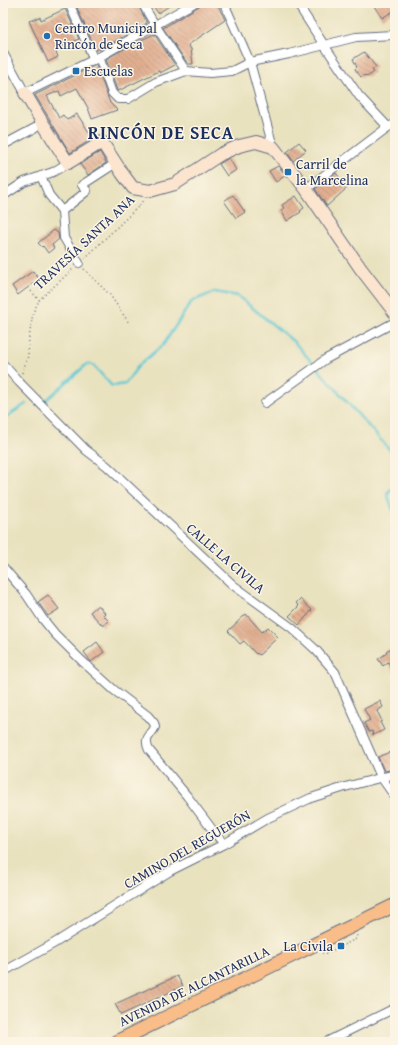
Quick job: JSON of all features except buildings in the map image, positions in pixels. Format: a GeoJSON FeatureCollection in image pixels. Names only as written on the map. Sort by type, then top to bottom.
{"type":"FeatureCollection","features":[{"type":"Feature","properties":{"kind":"main road"},"geometry":{"type":"LineString","coordinates":[[25,93],[68,163],[102,142],[133,188],[150,191],[175,184],[221,154],[239,146],[256,142],[273,147],[306,189],[361,269],[395,313]]}},
{"type":"Feature","properties":{"kind":"main road","name":"AVENIDA DE ALCANTARILLA"},"geometry":{"type":"LineString","coordinates":[[116,1042],[395,905]]}},
{"type":"Feature","properties":{"kind":"street"},"geometry":{"type":"LineString","coordinates":[[69,3],[112,93],[118,99],[128,99],[156,82],[186,71],[210,73],[232,71],[250,62],[356,37],[395,34]]}},
{"type":"Feature","properties":{"kind":"street"},"geometry":{"type":"LineString","coordinates":[[142,3],[186,71]]}},
{"type":"Feature","properties":{"kind":"street"},"geometry":{"type":"LineString","coordinates":[[3,53],[25,93],[96,58],[194,3]]}},
{"type":"Feature","properties":{"kind":"street"},"geometry":{"type":"LineString","coordinates":[[224,3],[250,62],[273,147]]}},
{"type":"Feature","properties":{"kind":"street"},"geometry":{"type":"LineString","coordinates":[[297,3],[324,45],[360,96],[391,125],[306,189]]}},
{"type":"Feature","properties":{"kind":"street"},"geometry":{"type":"LineString","coordinates":[[3,144],[35,128],[42,122]]}},
{"type":"Feature","properties":{"kind":"street"},"geometry":{"type":"LineString","coordinates":[[3,196],[24,182],[53,172],[68,163]]}},
{"type":"Feature","properties":{"kind":"street"},"geometry":{"type":"LineString","coordinates":[[62,211],[87,191],[82,185],[116,163]]}},
{"type":"Feature","properties":{"kind":"street"},"geometry":{"type":"LineString","coordinates":[[41,176],[49,195],[62,211],[64,238],[78,264]]}},
{"type":"Feature","properties":{"kind":"street"},"geometry":{"type":"LineString","coordinates":[[265,402],[326,359],[395,322]]}},
{"type":"Feature","properties":{"kind":"street","name":"CALLE LA CIVILA"},"geometry":{"type":"LineString","coordinates":[[3,364],[86,450],[107,466],[232,585],[292,628],[316,650],[335,672],[381,777],[395,797]]}},
{"type":"Feature","properties":{"kind":"street"},"geometry":{"type":"LineString","coordinates":[[3,567],[26,594],[55,634],[114,690],[150,718],[155,727],[147,738],[146,742],[149,750],[224,844]]}},
{"type":"Feature","properties":{"kind":"street","name":"CAMINO DEL REGUERÓN"},"geometry":{"type":"LineString","coordinates":[[3,972],[53,944],[170,871],[224,844],[268,818],[311,798],[345,787],[395,774]]}},
{"type":"Feature","properties":{"kind":"street"},"geometry":{"type":"LineString","coordinates":[[326,1042],[395,1008]]}},
{"type":"Feature","properties":{"kind":"path","name":"TRAVESÍA SANTA ANA"},"geometry":{"type":"LineString","coordinates":[[31,291],[39,300],[139,206],[150,191]]}},
{"type":"Feature","properties":{"kind":"path"},"geometry":{"type":"LineString","coordinates":[[78,264],[110,295],[129,323]]}},
{"type":"Feature","properties":{"kind":"path"},"geometry":{"type":"LineString","coordinates":[[19,382],[28,356],[28,338],[33,313],[39,300]]}},
{"type":"Feature","properties":{"kind":"waterway"},"geometry":{"type":"LineString","coordinates":[[43,403],[87,364],[93,365],[112,386],[125,384],[139,365],[163,345],[192,301],[215,292],[238,296],[294,342],[395,456]]}},
{"type":"Feature","properties":{"kind":"waterway"},"geometry":{"type":"LineString","coordinates":[[3,419],[26,404]]}},
{"type":"Feature","properties":{"kind":"waterway"},"geometry":{"type":"LineString","coordinates":[[395,486],[387,493],[395,516]]}},
{"type":"Feature","properties":{"kind":"place","name":"Centro Municipal Rincón de Seca"},"geometry":{"type":"Point","coordinates":[47,36]}},
{"type":"Feature","properties":{"kind":"place","name":"Escuelas"},"geometry":{"type":"Point","coordinates":[76,71]}},
{"type":"Feature","properties":{"kind":"place","name":"Carril de la Marcelina"},"geometry":{"type":"Point","coordinates":[288,172]}},
{"type":"Feature","properties":{"kind":"place","name":"La Civila"},"geometry":{"type":"Point","coordinates":[341,946]}},
{"type":"Feature","properties":{"kind":"district","name":"RINCÓN DE SECA"},"geometry":{"type":"Point","coordinates":[161,132]}}]}
